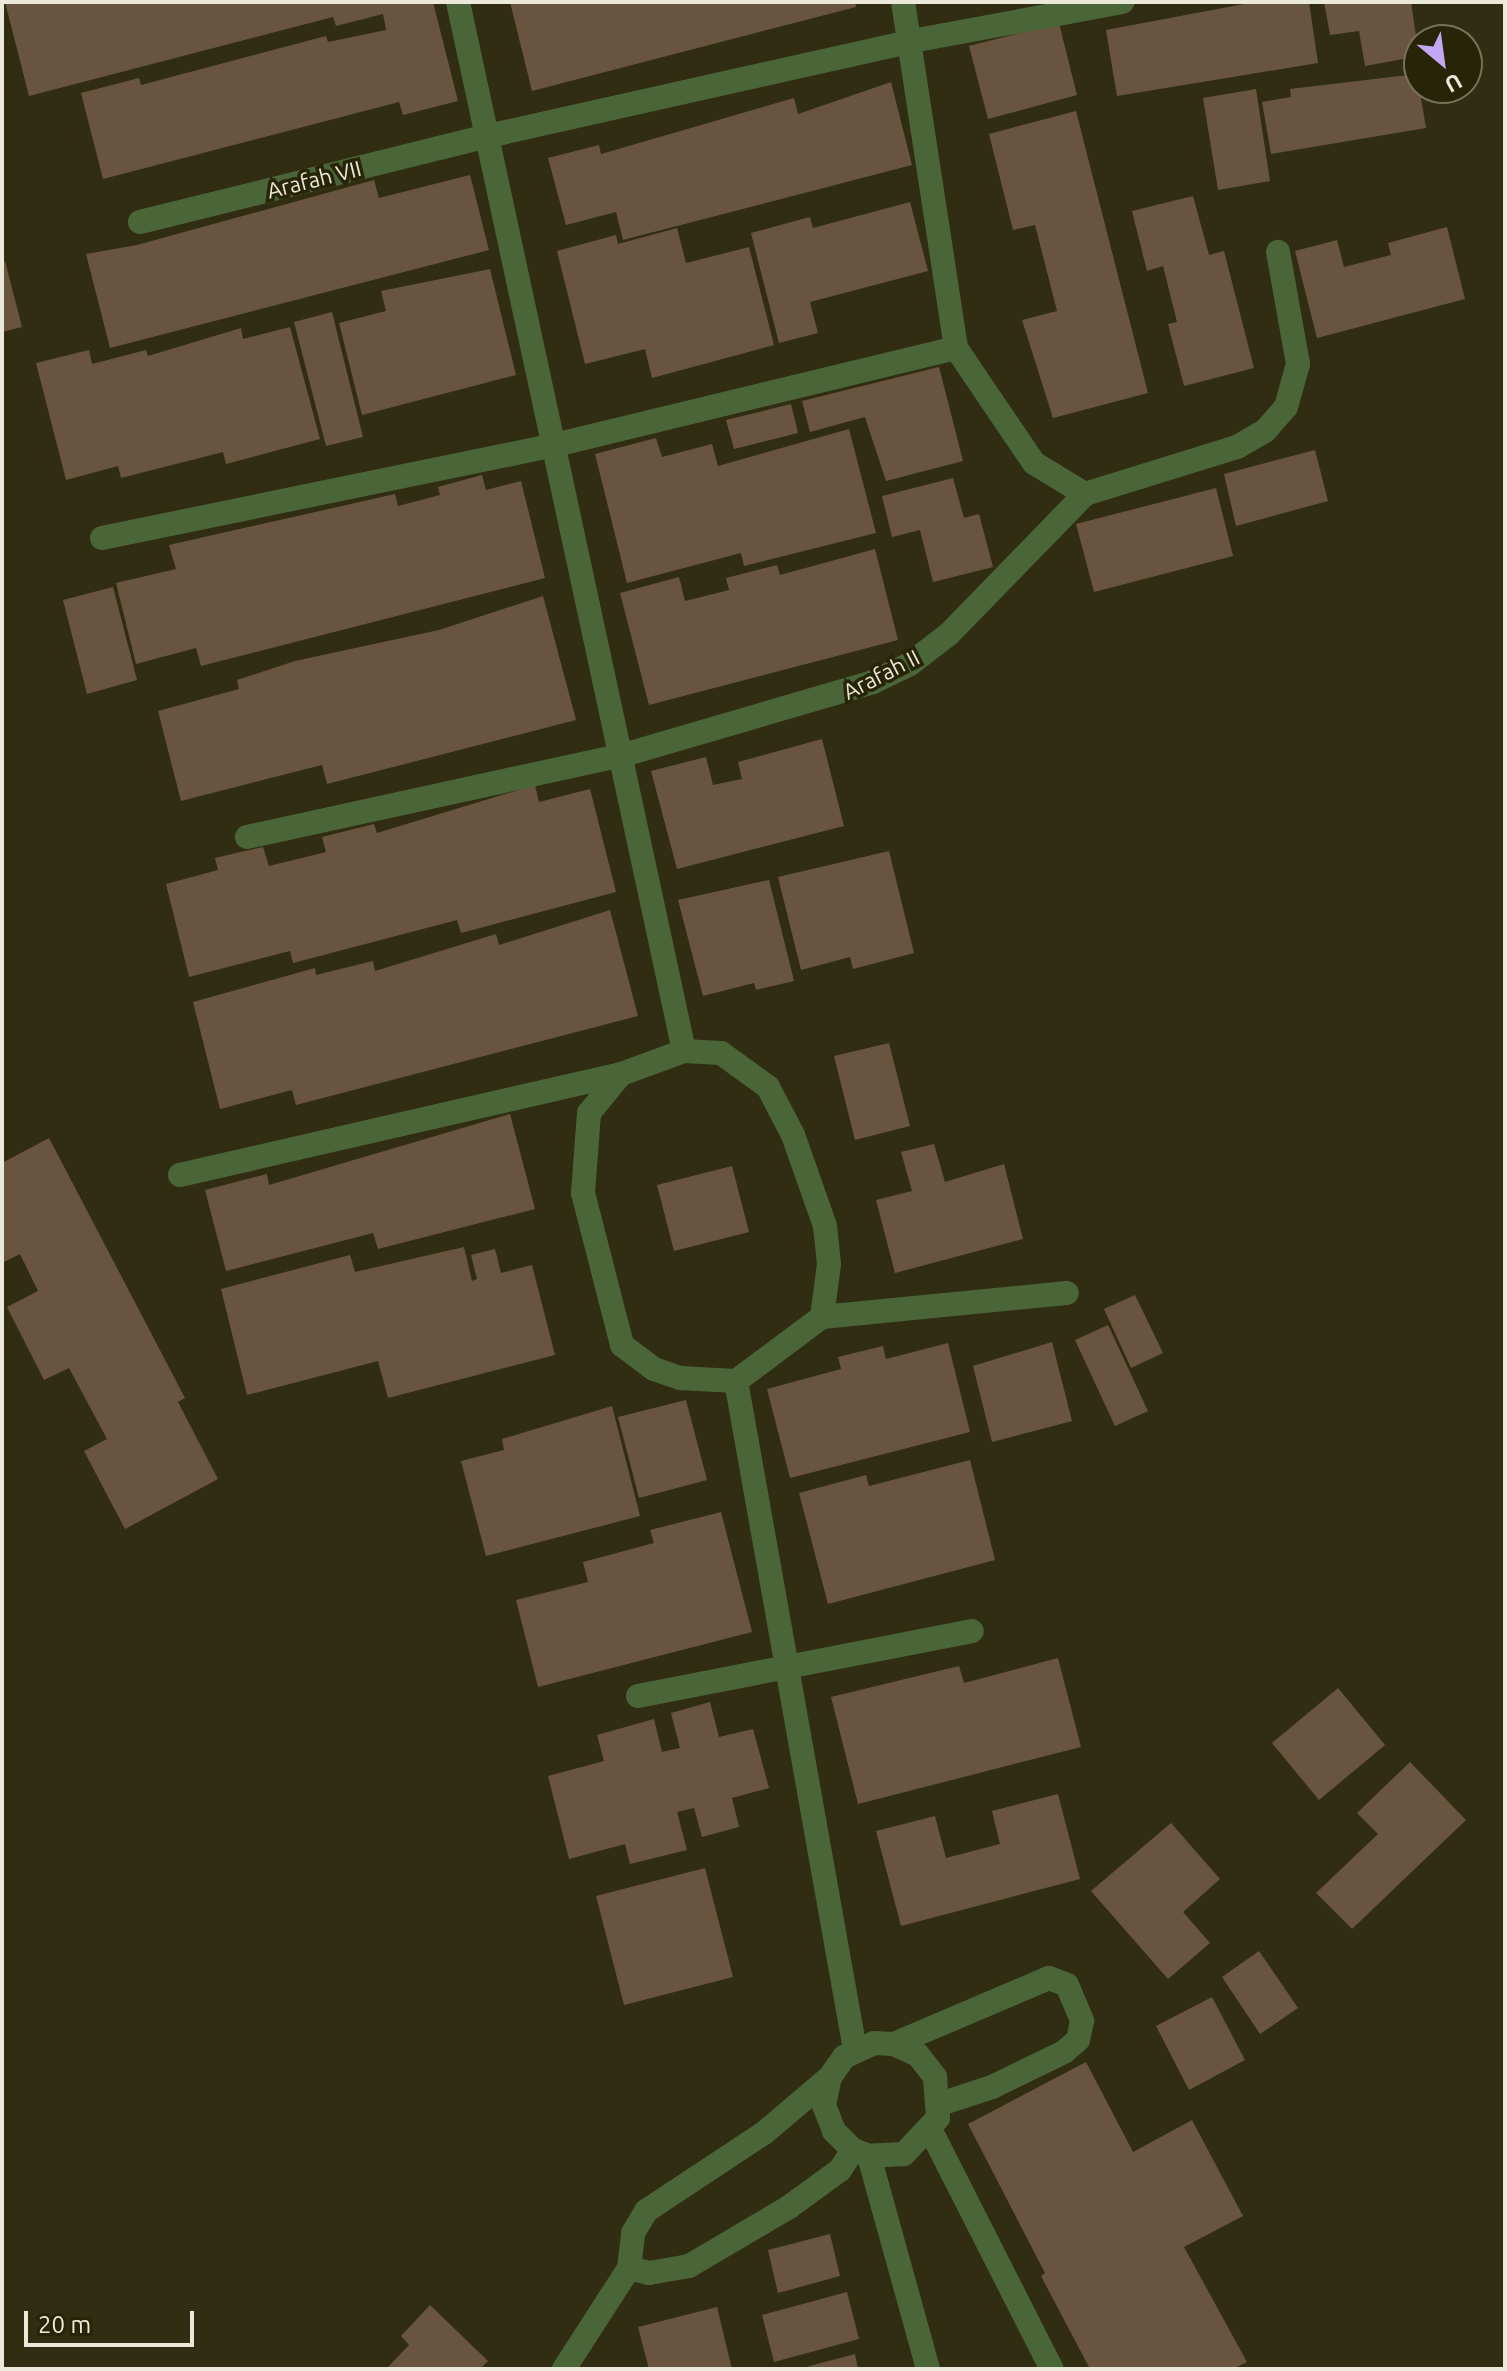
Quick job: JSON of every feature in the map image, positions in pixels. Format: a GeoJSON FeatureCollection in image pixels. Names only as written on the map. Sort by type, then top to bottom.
{"type":"FeatureCollection","features":[{"type":"Feature","properties":{"kind":"street"},"geometry":{"type":"LineString","coordinates":[[458,2],[684,1051]]}},
{"type":"Feature","properties":{"kind":"street"},"geometry":{"type":"LineString","coordinates":[[903,2],[912,41],[956,348],[1034,463],[1085,494],[1237,447],[1265,431],[1286,407],[1298,364],[1278,252]]}},
{"type":"Feature","properties":{"kind":"street","name":"Arafah VII"},"geometry":{"type":"LineString","coordinates":[[140,222],[488,136],[912,41],[1122,2]]}},
{"type":"Feature","properties":{"kind":"street"},"geometry":{"type":"LineString","coordinates":[[102,538],[555,445],[956,348]]}},
{"type":"Feature","properties":{"kind":"street","name":"Arafah II"},"geometry":{"type":"LineString","coordinates":[[247,837],[620,756],[835,697],[910,664],[949,634],[1085,494]]}},
{"type":"Feature","properties":{"kind":"street"},"geometry":{"type":"LineString","coordinates":[[180,1175],[621,1074],[684,1051],[721,1053],[768,1087],[793,1135],[825,1226],[829,1264],[822,1317]]}},
{"type":"Feature","properties":{"kind":"street"},"geometry":{"type":"LineString","coordinates":[[621,1074],[589,1113],[583,1141],[583,1193],[611,1318],[622,1345],[654,1369],[680,1378],[736,1381],[822,1317],[1067,1293]]}},
{"type":"Feature","properties":{"kind":"street"},"geometry":{"type":"LineString","coordinates":[[736,1381],[855,2050]]}},
{"type":"Feature","properties":{"kind":"street"},"geometry":{"type":"LineString","coordinates":[[638,1696],[972,1631]]}},
{"type":"Feature","properties":{"kind":"street"},"geometry":{"type":"LineString","coordinates":[[894,2044],[1049,1978],[1067,1985],[1082,2021],[1071,2046],[992,2087],[940,2104]]}},
{"type":"Feature","properties":{"kind":"street"},"geometry":{"type":"LineString","coordinates":[[564,2369],[629,2268],[633,2233],[646,2211],[764,2133],[830,2077],[855,2050],[874,2043],[894,2044],[918,2055],[935,2077],[940,2104],[931,2131],[904,2154],[861,2153],[789,2207],[689,2266],[663,2272],[629,2268]]}},
{"type":"Feature","properties":{"kind":"street"},"geometry":{"type":"LineString","coordinates":[[830,2077],[824,2105],[834,2131],[861,2153],[928,2369]]}},
{"type":"Feature","properties":{"kind":"street"},"geometry":{"type":"LineString","coordinates":[[931,2131],[1052,2369]]}},
{"type":"Feature","properties":{"kind":"building"},"geometry":{"type":"Polygon","coordinates":[[[5,2],[433,2],[458,101],[403,115],[399,102],[103,179],[81,93],[139,78],[141,85],[326,36],[328,42],[386,30],[383,14],[336,26],[333,17],[29,96],[5,2]]]}},
{"type":"Feature","properties":{"kind":"building"},"geometry":{"type":"Polygon","coordinates":[[[510,2],[855,2],[856,7],[532,91],[510,2]]]}},
{"type":"Feature","properties":{"kind":"building"},"geometry":{"type":"Polygon","coordinates":[[[1255,2],[1309,2],[1318,63],[1117,96],[1106,30],[1255,2]]]}},
{"type":"Feature","properties":{"kind":"building"},"geometry":{"type":"Polygon","coordinates":[[[1324,2],[1411,2],[1414,24],[1403,24],[1403,59],[1365,66],[1359,31],[1330,35],[1324,2]]]}},
{"type":"Feature","properties":{"kind":"building"},"geometry":{"type":"Polygon","coordinates":[[[1059,23],[1077,95],[988,119],[969,46],[1059,23]]]}},
{"type":"Feature","properties":{"kind":"building"},"geometry":{"type":"Polygon","coordinates":[[[1403,76],[1403,104],[1422,104],[1426,128],[1271,154],[1262,102],[1291,97],[1290,89],[1403,76]]]}},
{"type":"Feature","properties":{"kind":"building"},"geometry":{"type":"Polygon","coordinates":[[[891,82],[912,165],[623,240],[616,212],[566,225],[548,158],[599,145],[601,154],[794,98],[798,114],[891,82]]]}},
{"type":"Feature","properties":{"kind":"building"},"geometry":{"type":"Polygon","coordinates":[[[1256,89],[1270,181],[1218,190],[1203,98],[1256,89]]]}},
{"type":"Feature","properties":{"kind":"building"},"geometry":{"type":"Polygon","coordinates":[[[1076,111],[1148,393],[1053,418],[1022,320],[1057,311],[1035,225],[1013,230],[989,134],[1076,111]]]}},
{"type":"Feature","properties":{"kind":"building"},"geometry":{"type":"Polygon","coordinates":[[[470,175],[489,250],[110,348],[86,254],[137,245],[374,180],[379,198],[470,175]]]}},
{"type":"Feature","properties":{"kind":"building"},"geometry":{"type":"Polygon","coordinates":[[[1193,196],[1209,255],[1224,251],[1254,368],[1184,386],[1168,324],[1177,322],[1163,266],[1147,271],[1132,211],[1193,196]]]}},
{"type":"Feature","properties":{"kind":"building"},"geometry":{"type":"Polygon","coordinates":[[[910,202],[928,271],[810,302],[818,333],[779,343],[751,233],[810,217],[813,228],[910,202]]]}},
{"type":"Feature","properties":{"kind":"building"},"geometry":{"type":"Polygon","coordinates":[[[1447,227],[1465,299],[1317,338],[1295,251],[1337,240],[1344,267],[1391,255],[1388,243],[1447,227]]]}},
{"type":"Feature","properties":{"kind":"building"},"geometry":{"type":"Polygon","coordinates":[[[677,228],[686,263],[749,247],[774,345],[652,378],[645,349],[585,364],[557,251],[616,235],[618,244],[677,228]]]}},
{"type":"Feature","properties":{"kind":"building"},"geometry":{"type":"Polygon","coordinates":[[[5,261],[22,327],[2,332],[2,262],[5,261]]]}},
{"type":"Feature","properties":{"kind":"building"},"geometry":{"type":"Polygon","coordinates":[[[490,269],[516,375],[362,415],[339,323],[386,311],[381,291],[490,269]]]}},
{"type":"Feature","properties":{"kind":"building"},"geometry":{"type":"Polygon","coordinates":[[[332,312],[363,437],[326,446],[294,322],[332,312]]]}},
{"type":"Feature","properties":{"kind":"building"},"geometry":{"type":"Polygon","coordinates":[[[290,327],[320,439],[226,464],[223,452],[121,478],[118,466],[66,480],[36,363],[89,350],[92,364],[146,350],[148,356],[241,328],[243,339],[290,327]]]}},
{"type":"Feature","properties":{"kind":"building"},"geometry":{"type":"Polygon","coordinates":[[[939,367],[963,461],[886,481],[865,417],[810,432],[802,401],[939,367]]]}},
{"type":"Feature","properties":{"kind":"building"},"geometry":{"type":"Polygon","coordinates":[[[791,404],[798,433],[734,449],[726,420],[791,404]]]}},
{"type":"Feature","properties":{"kind":"building"},"geometry":{"type":"Polygon","coordinates":[[[849,429],[876,533],[744,566],[741,553],[627,583],[595,454],[656,438],[662,457],[712,444],[718,466],[849,429]]]}},
{"type":"Feature","properties":{"kind":"building"},"geometry":{"type":"Polygon","coordinates":[[[1315,450],[1328,501],[1236,526],[1224,474],[1315,450]]]}},
{"type":"Feature","properties":{"kind":"building"},"geometry":{"type":"Polygon","coordinates":[[[482,475],[486,490],[521,481],[545,578],[201,666],[196,648],[136,664],[116,583],[176,569],[169,545],[395,494],[398,506],[440,495],[438,487],[482,475]]]}},
{"type":"Feature","properties":{"kind":"building"},"geometry":{"type":"Polygon","coordinates":[[[953,478],[964,518],[979,514],[993,567],[933,582],[920,530],[892,537],[882,496],[953,478]]]}},
{"type":"Feature","properties":{"kind":"building"},"geometry":{"type":"Polygon","coordinates":[[[1216,488],[1233,556],[1094,592],[1076,524],[1216,488]]]}},
{"type":"Feature","properties":{"kind":"building"},"geometry":{"type":"Polygon","coordinates":[[[875,549],[898,640],[649,705],[620,593],[679,577],[685,601],[729,590],[726,578],[777,565],[780,575],[875,549]]]}},
{"type":"Feature","properties":{"kind":"building"},"geometry":{"type":"Polygon","coordinates":[[[113,587],[137,680],[87,694],[63,600],[113,587]]]}},
{"type":"Feature","properties":{"kind":"building"},"geometry":{"type":"Polygon","coordinates":[[[543,596],[576,720],[327,784],[322,765],[181,801],[158,711],[239,689],[237,680],[295,661],[439,630],[543,596]]]}},
{"type":"Feature","properties":{"kind":"building"},"geometry":{"type":"Polygon","coordinates":[[[822,739],[844,826],[677,869],[651,771],[706,757],[713,785],[742,779],[738,762],[822,739]]]}},
{"type":"Feature","properties":{"kind":"building"},"geometry":{"type":"Polygon","coordinates":[[[535,785],[539,802],[590,789],[616,892],[461,933],[457,920],[293,963],[290,951],[189,977],[166,884],[218,870],[215,858],[263,847],[269,866],[326,852],[322,837],[374,824],[377,833],[535,785]]]}},
{"type":"Feature","properties":{"kind":"building"},"geometry":{"type":"Polygon","coordinates":[[[889,851],[914,953],[853,969],[850,957],[801,970],[778,877],[889,851]]]}},
{"type":"Feature","properties":{"kind":"building"},"geometry":{"type":"Polygon","coordinates":[[[769,880],[794,981],[756,990],[754,983],[703,996],[678,900],[769,880]]]}},
{"type":"Feature","properties":{"kind":"building"},"geometry":{"type":"Polygon","coordinates":[[[610,910],[638,1016],[296,1105],[292,1090],[220,1109],[193,1002],[315,968],[316,975],[373,961],[375,971],[496,934],[499,945],[610,910]]]}},
{"type":"Feature","properties":{"kind":"building"},"geometry":{"type":"Polygon","coordinates":[[[889,1043],[910,1126],[855,1140],[834,1056],[889,1043]]]}},
{"type":"Feature","properties":{"kind":"building"},"geometry":{"type":"Polygon","coordinates":[[[510,1114],[535,1209],[378,1249],[373,1233],[226,1271],[205,1190],[267,1174],[269,1185],[510,1114]]]}},
{"type":"Feature","properties":{"kind":"building"},"geometry":{"type":"Polygon","coordinates":[[[49,1138],[185,1398],[178,1402],[218,1479],[125,1529],[84,1451],[107,1439],[69,1368],[44,1380],[7,1307],[38,1291],[20,1254],[2,1263],[2,1163],[49,1138]]]}},
{"type":"Feature","properties":{"kind":"building"},"geometry":{"type":"Polygon","coordinates":[[[934,1144],[945,1182],[1004,1164],[1023,1239],[895,1273],[876,1200],[912,1191],[901,1152],[934,1144]]]}},
{"type":"Feature","properties":{"kind":"building"},"geometry":{"type":"Polygon","coordinates":[[[732,1166],[749,1232],[674,1251],[657,1185],[732,1166]]]}},
{"type":"Feature","properties":{"kind":"building"},"geometry":{"type":"Polygon","coordinates":[[[464,1247],[472,1281],[477,1279],[471,1255],[495,1249],[501,1273],[532,1265],[555,1355],[388,1398],[378,1361],[247,1395],[221,1289],[350,1255],[355,1272],[464,1247]]]}},
{"type":"Feature","properties":{"kind":"building"},"geometry":{"type":"Polygon","coordinates":[[[1135,1295],[1163,1353],[1131,1368],[1104,1309],[1135,1295]]]}},
{"type":"Feature","properties":{"kind":"building"},"geometry":{"type":"Polygon","coordinates":[[[1108,1325],[1148,1411],[1115,1426],[1075,1340],[1108,1325]]]}},
{"type":"Feature","properties":{"kind":"building"},"geometry":{"type":"Polygon","coordinates":[[[1052,1342],[1072,1421],[992,1442],[973,1366],[1052,1342]]]}},
{"type":"Feature","properties":{"kind":"building"},"geometry":{"type":"Polygon","coordinates":[[[948,1343],[970,1432],[790,1478],[767,1389],[841,1369],[838,1357],[883,1346],[886,1359],[948,1343]]]}},
{"type":"Feature","properties":{"kind":"building"},"geometry":{"type":"Polygon","coordinates":[[[686,1400],[707,1480],[639,1498],[618,1417],[686,1400]]]}},
{"type":"Feature","properties":{"kind":"building"},"geometry":{"type":"Polygon","coordinates":[[[612,1406],[640,1516],[486,1556],[461,1461],[504,1450],[502,1439],[612,1406]]]}},
{"type":"Feature","properties":{"kind":"building"},"geometry":{"type":"Polygon","coordinates":[[[970,1460],[995,1560],[828,1604],[799,1493],[866,1475],[869,1486],[970,1460]]]}},
{"type":"Feature","properties":{"kind":"building"},"geometry":{"type":"Polygon","coordinates":[[[721,1512],[752,1632],[538,1687],[516,1600],[588,1582],[583,1562],[654,1543],[650,1530],[721,1512]]]}},
{"type":"Feature","properties":{"kind":"building"},"geometry":{"type":"Polygon","coordinates":[[[1058,1658],[1081,1747],[858,1804],[831,1697],[959,1666],[964,1683],[1058,1658]]]}},
{"type":"Feature","properties":{"kind":"building"},"geometry":{"type":"Polygon","coordinates":[[[1338,1688],[1385,1745],[1319,1800],[1272,1743],[1338,1688]]]}},
{"type":"Feature","properties":{"kind":"building"},"geometry":{"type":"Polygon","coordinates":[[[710,1702],[719,1737],[753,1729],[769,1788],[732,1798],[739,1827],[702,1837],[694,1808],[677,1812],[687,1850],[630,1864],[625,1844],[569,1859],[548,1776],[604,1761],[597,1735],[654,1719],[662,1752],[680,1748],[671,1713],[710,1702]]]}},
{"type":"Feature","properties":{"kind":"building"},"geometry":{"type":"Polygon","coordinates":[[[1410,1762],[1466,1820],[1352,1929],[1316,1893],[1378,1834],[1357,1813],[1410,1762]]]}},
{"type":"Feature","properties":{"kind":"building"},"geometry":{"type":"Polygon","coordinates":[[[1058,1794],[1080,1879],[901,1926],[876,1831],[935,1816],[946,1858],[1000,1844],[992,1811],[1058,1794]]]}},
{"type":"Feature","properties":{"kind":"building"},"geometry":{"type":"Polygon","coordinates":[[[1171,1823],[1220,1879],[1183,1912],[1210,1943],[1168,1979],[1091,1891],[1171,1823]]]}},
{"type":"Feature","properties":{"kind":"building"},"geometry":{"type":"Polygon","coordinates":[[[705,1868],[733,1977],[624,2005],[596,1896],[705,1868]]]}},
{"type":"Feature","properties":{"kind":"building"},"geometry":{"type":"Polygon","coordinates":[[[1259,1951],[1298,2008],[1260,2034],[1222,1977],[1259,1951]]]}},
{"type":"Feature","properties":{"kind":"building"},"geometry":{"type":"Polygon","coordinates":[[[1212,1997],[1245,2060],[1189,2090],[1156,2026],[1212,1997]]]}},
{"type":"Feature","properties":{"kind":"building"},"geometry":{"type":"Polygon","coordinates":[[[1086,2062],[1133,2152],[1192,2120],[1243,2216],[1184,2247],[1247,2362],[1233,2369],[1090,2369],[1041,2276],[1045,2273],[968,2124],[1086,2062]]]}},
{"type":"Feature","properties":{"kind":"building"},"geometry":{"type":"Polygon","coordinates":[[[830,2234],[840,2276],[778,2293],[768,2250],[830,2234]]]}},
{"type":"Feature","properties":{"kind":"building"},"geometry":{"type":"Polygon","coordinates":[[[847,2292],[859,2339],[774,2362],[762,2315],[847,2292]]]}},
{"type":"Feature","properties":{"kind":"building"},"geometry":{"type":"Polygon","coordinates":[[[430,2305],[488,2361],[480,2369],[386,2369],[409,2345],[401,2336],[430,2305]]]}},
{"type":"Feature","properties":{"kind":"building"},"geometry":{"type":"Polygon","coordinates":[[[717,2307],[732,2369],[649,2369],[638,2327],[717,2307]]]}},
{"type":"Feature","properties":{"kind":"building"},"geometry":{"type":"Polygon","coordinates":[[[855,2354],[858,2369],[802,2369],[802,2368],[855,2354]]]}}]}
